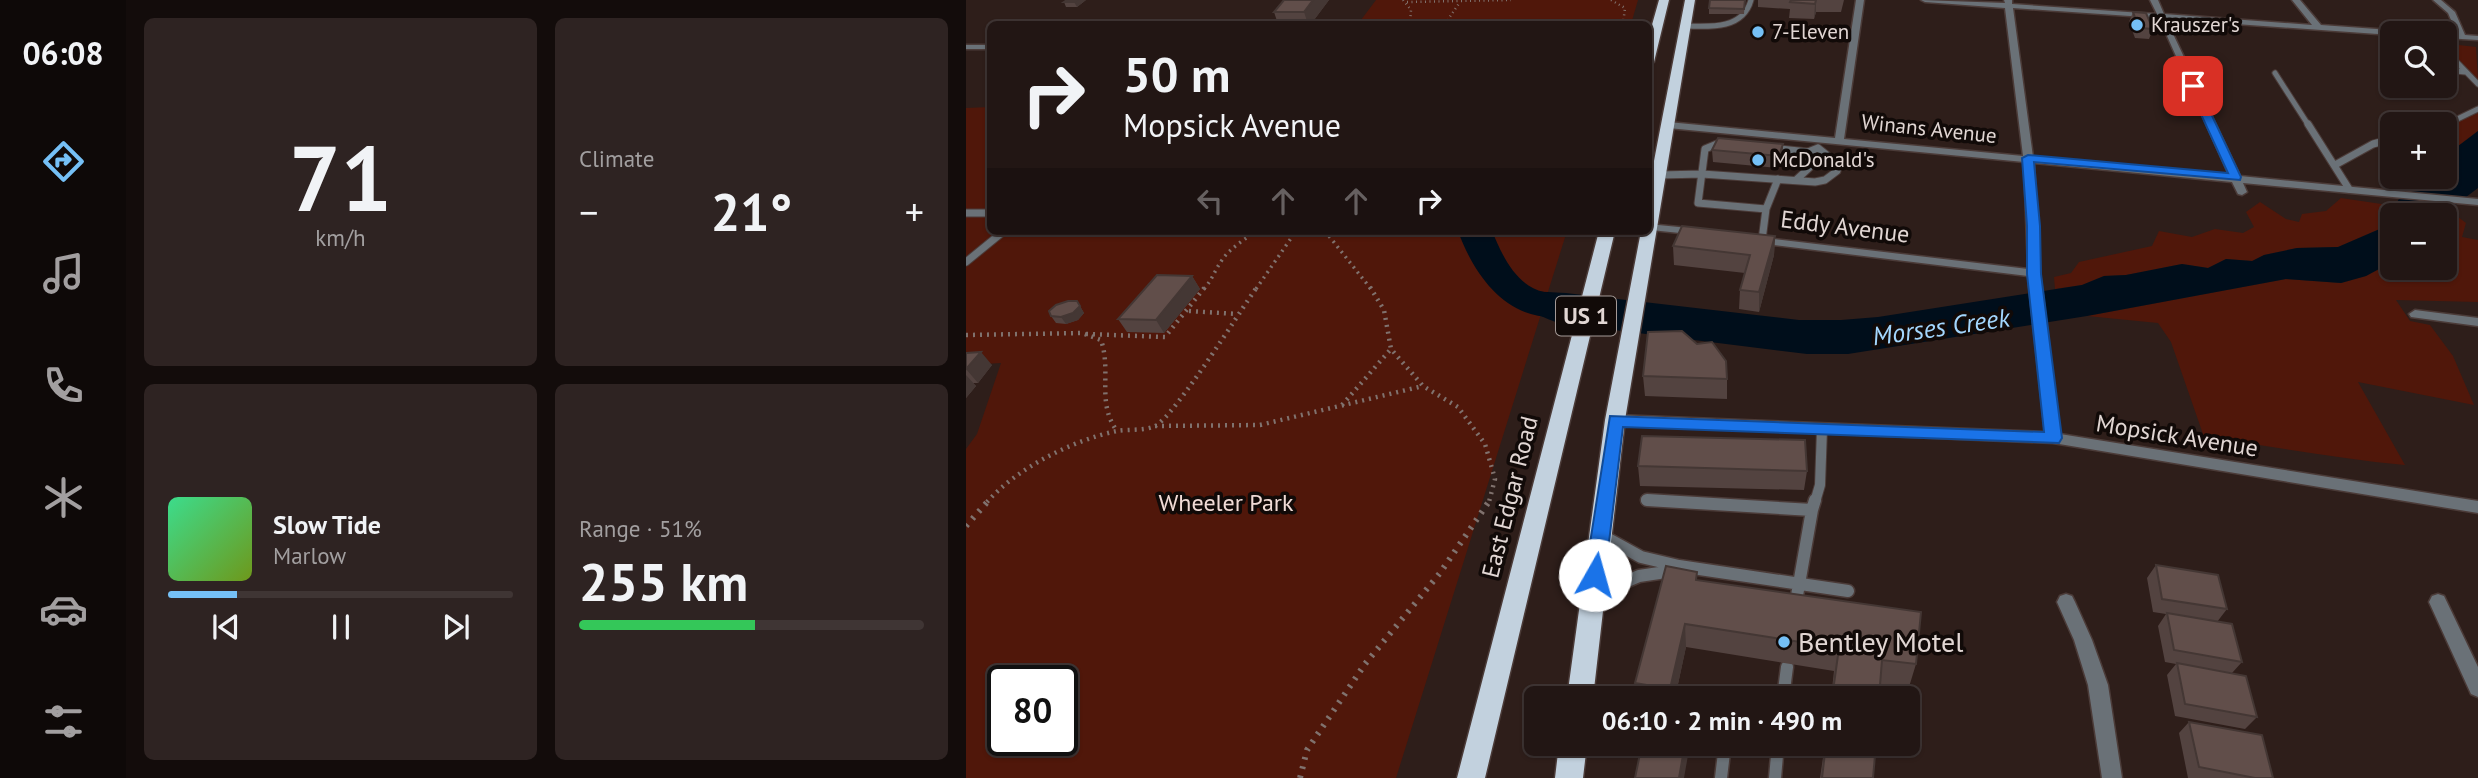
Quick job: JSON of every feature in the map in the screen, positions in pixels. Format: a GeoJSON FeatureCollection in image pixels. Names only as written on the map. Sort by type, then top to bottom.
{"type":"FeatureCollection","features":[{"type":"Feature","properties":{"kind":"highway"},"geometry":{"type":"LineString","coordinates":[[1652,46],[1664,0]]}},
{"type":"Feature","properties":{"kind":"highway","name":"US 1"},"geometry":{"type":"LineString","coordinates":[[1652,221],[1690,0]]}},
{"type":"Feature","properties":{"kind":"highway","name":"East Edgar Road"},"geometry":{"type":"LineString","coordinates":[[1471,778],[1605,235]]}},
{"type":"Feature","properties":{"kind":"highway","name":"US 1"},"geometry":{"type":"LineString","coordinates":[[1581,686],[1615,420],[1649,235]]}},
{"type":"Feature","properties":{"kind":"highway"},"geometry":{"type":"LineString","coordinates":[[1569,778],[1572,756]]}},
{"type":"Feature","properties":{"kind":"street"},"geometry":{"type":"LineString","coordinates":[[1839,140],[1860,0]]}},
{"type":"Feature","properties":{"kind":"street"},"geometry":{"type":"LineString","coordinates":[[1924,0],[2009,3],[2162,17],[2380,32]]}},
{"type":"Feature","properties":{"kind":"street"},"geometry":{"type":"LineString","coordinates":[[2154,0],[2242,192]]}},
{"type":"Feature","properties":{"kind":"street"},"geometry":{"type":"LineString","coordinates":[[2296,0],[2319,28]]}},
{"type":"Feature","properties":{"kind":"street"},"geometry":{"type":"LineString","coordinates":[[2437,0],[2451,12],[2465,37]]}},
{"type":"Feature","properties":{"kind":"street"},"geometry":{"type":"LineString","coordinates":[[2009,3],[2028,158],[2034,226],[2034,274],[2053,438]]}},
{"type":"Feature","properties":{"kind":"street"},"geometry":{"type":"LineString","coordinates":[[2457,37],[2478,38]]}},
{"type":"Feature","properties":{"kind":"street"},"geometry":{"type":"LineString","coordinates":[[966,47],[987,47]]}},
{"type":"Feature","properties":{"kind":"street","name":"Winans Avenue"},"geometry":{"type":"LineString","coordinates":[[1668,125],[1819,143],[1839,140],[2472,201]]}},
{"type":"Feature","properties":{"kind":"street"},"geometry":{"type":"LineString","coordinates":[[1652,227],[1707,233]]}},
{"type":"Feature","properties":{"kind":"street","name":"Eddy Avenue"},"geometry":{"type":"LineString","coordinates":[[1748,239],[2034,274]]}},
{"type":"Feature","properties":{"kind":"street"},"geometry":{"type":"LineString","coordinates":[[2415,314],[2478,321]]}},
{"type":"Feature","properties":{"kind":"street","name":"Mopsick Avenue"},"geometry":{"type":"LineString","coordinates":[[1615,420],[2053,438],[2478,507]]}},
{"type":"Feature","properties":{"kind":"street"},"geometry":{"type":"LineString","coordinates":[[2066,602],[2083,640],[2098,685],[2112,778]]}},
{"type":"Feature","properties":{"kind":"street"},"geometry":{"type":"LineString","coordinates":[[2438,602],[2478,688]]}},
{"type":"Feature","properties":{"kind":"lane"},"geometry":{"type":"LineString","coordinates":[[1686,26],[1714,26],[1742,18],[1750,11],[1751,0]]}},
{"type":"Feature","properties":{"kind":"lane"},"geometry":{"type":"LineString","coordinates":[[2457,63],[2478,84]]}},
{"type":"Feature","properties":{"kind":"lane"},"geometry":{"type":"LineString","coordinates":[[2457,71],[2465,72]]}},
{"type":"Feature","properties":{"kind":"lane"},"geometry":{"type":"LineString","coordinates":[[2276,73],[2349,189]]}},
{"type":"Feature","properties":{"kind":"lane"},"geometry":{"type":"LineString","coordinates":[[2457,119],[2478,109]]}},
{"type":"Feature","properties":{"kind":"lane"},"geometry":{"type":"LineString","coordinates":[[2335,164],[2380,142]]}},
{"type":"Feature","properties":{"kind":"lane"},"geometry":{"type":"LineString","coordinates":[[1660,175],[1702,174],[1815,182],[1825,180],[1838,171],[1838,164],[1819,143],[1803,152],[1764,148]]}},
{"type":"Feature","properties":{"kind":"lane"},"geometry":{"type":"LineString","coordinates":[[1737,145],[1723,144],[1707,148],[1698,203],[1766,209]]}},
{"type":"Feature","properties":{"kind":"lane"},"geometry":{"type":"LineString","coordinates":[[1795,180],[1809,168],[1803,152]]}},
{"type":"Feature","properties":{"kind":"lane"},"geometry":{"type":"LineString","coordinates":[[1762,240],[1766,209],[1778,179]]}},
{"type":"Feature","properties":{"kind":"lane"},"geometry":{"type":"LineString","coordinates":[[966,213],[987,213]]}},
{"type":"Feature","properties":{"kind":"lane"},"geometry":{"type":"LineString","coordinates":[[966,222],[978,213]]}},
{"type":"Feature","properties":{"kind":"lane"},"geometry":{"type":"LineString","coordinates":[[966,262],[999,235]]}},
{"type":"Feature","properties":{"kind":"lane"},"geometry":{"type":"LineString","coordinates":[[1792,620],[1812,510],[1820,485],[1822,429]]}},
{"type":"Feature","properties":{"kind":"lane"},"geometry":{"type":"LineString","coordinates":[[1646,499],[1812,510]]}},
{"type":"Feature","properties":{"kind":"lane"},"geometry":{"type":"LineString","coordinates":[[1601,535],[1641,557],[1679,566],[1848,591]]}},
{"type":"Feature","properties":{"kind":"lane"},"geometry":{"type":"LineString","coordinates":[[1592,596],[1639,576],[1666,572],[1679,566]]}},
{"type":"Feature","properties":{"kind":"lane"},"geometry":{"type":"LineString","coordinates":[[1785,686],[1787,667]]}},
{"type":"Feature","properties":{"kind":"lane"},"geometry":{"type":"LineString","coordinates":[[1721,778],[1724,756]]}},
{"type":"Feature","properties":{"kind":"lane"},"geometry":{"type":"LineString","coordinates":[[1774,778],[1777,756]]}},
{"type":"Feature","properties":{"kind":"path"},"geometry":{"type":"LineString","coordinates":[[1405,1],[1511,0]]}},
{"type":"Feature","properties":{"kind":"path"},"geometry":{"type":"LineString","coordinates":[[1611,0],[1618,1],[1625,8],[1623,21]]}},
{"type":"Feature","properties":{"kind":"path"},"geometry":{"type":"LineString","coordinates":[[1405,1],[1411,10],[1410,21]]}},
{"type":"Feature","properties":{"kind":"path"},"geometry":{"type":"LineString","coordinates":[[1447,21],[1462,1]]}},
{"type":"Feature","properties":{"kind":"path"},"geometry":{"type":"LineString","coordinates":[[966,335],[1082,333],[1165,337],[1214,277],[1221,261],[1250,235]]}},
{"type":"Feature","properties":{"kind":"path"},"geometry":{"type":"LineString","coordinates":[[1155,426],[1174,407],[1293,235]]}},
{"type":"Feature","properties":{"kind":"path"},"geometry":{"type":"LineString","coordinates":[[1300,778],[1307,750],[1365,664],[1440,573],[1488,506],[1495,480],[1485,444],[1458,407],[1423,386],[1391,349],[1384,310],[1365,279],[1328,235]]}},
{"type":"Feature","properties":{"kind":"path"},"geometry":{"type":"LineString","coordinates":[[1188,311],[1237,314]]}},
{"type":"Feature","properties":{"kind":"path"},"geometry":{"type":"LineString","coordinates":[[1082,333],[1101,340],[1108,362],[1102,398],[1107,418],[1117,431]]}},
{"type":"Feature","properties":{"kind":"path"},"geometry":{"type":"LineString","coordinates":[[1342,405],[1391,349]]}},
{"type":"Feature","properties":{"kind":"path"},"geometry":{"type":"LineString","coordinates":[[966,526],[1000,487],[1071,444],[1117,431],[1155,426],[1261,425],[1423,386]]}},
{"type":"Feature","properties":{"kind":"green space"},"geometry":{"type":"Polygon","coordinates":[[[1376,0],[1638,0],[1632,21],[1360,21],[1376,0]]]}},
{"type":"Feature","properties":{"kind":"green space"},"geometry":{"type":"Polygon","coordinates":[[[2457,45],[2476,47],[2478,81],[2457,59],[2457,45]]]}},
{"type":"Feature","properties":{"kind":"green space","name":"Wheeler Park"},"geometry":{"type":"Polygon","coordinates":[[[987,107],[987,235],[1566,235],[1396,778],[966,778],[966,449],[977,434],[1001,363],[966,365],[966,108],[987,107]]]}},
{"type":"Feature","properties":{"kind":"green space"},"geometry":{"type":"Polygon","coordinates":[[[2478,113],[2478,131],[2457,147],[2457,122],[2478,113]]]}},
{"type":"Feature","properties":{"kind":"green space"},"geometry":{"type":"Polygon","coordinates":[[[2341,198],[2380,204],[2380,229],[2338,247],[2297,248],[2264,255],[2253,261],[2226,259],[2208,268],[2182,264],[2126,275],[2104,276],[2082,285],[2055,289],[2054,277],[2071,273],[2079,262],[2152,246],[2159,231],[2192,237],[2215,229],[2243,233],[2254,227],[2246,212],[2260,202],[2286,219],[2299,222],[2302,214],[2326,211],[2341,198]]]}},
{"type":"Feature","properties":{"kind":"green space"},"geometry":{"type":"Polygon","coordinates":[[[2457,216],[2466,223],[2462,237],[2478,240],[2478,302],[2396,300],[2410,321],[2430,325],[2453,356],[2474,405],[2358,382],[2405,465],[2204,437],[2171,342],[2158,323],[2087,316],[2286,279],[2341,283],[2366,276],[2380,268],[2380,280],[2457,280],[2457,216]]]}},
{"type":"Feature","properties":{"kind":"water"},"geometry":{"type":"Polygon","coordinates":[[[2478,131],[2478,188],[2457,204],[2397,203],[2405,189],[2457,189],[2457,147],[2478,131]]]}},
{"type":"Feature","properties":{"kind":"water"},"geometry":{"type":"Polygon","coordinates":[[[2380,229],[2380,268],[2366,276],[2341,283],[2286,279],[2087,316],[1848,354],[1807,354],[1558,323],[1526,307],[1511,290],[1566,293],[1799,320],[1841,320],[1878,317],[2082,285],[2104,276],[2126,275],[2182,264],[2208,268],[2226,259],[2252,261],[2264,255],[2297,248],[2338,247],[2380,229]]]}},
{"type":"Feature","properties":{"kind":"building"},"geometry":{"type":"Polygon","coordinates":[[[1284,0],[1313,0],[1304,12],[1274,12],[1284,0]]]}},
{"type":"Feature","properties":{"kind":"building"},"geometry":{"type":"Polygon","coordinates":[[[1710,0],[1745,0],[1744,9],[1709,8],[1710,0]]]}},
{"type":"Feature","properties":{"kind":"building"},"geometry":{"type":"Polygon","coordinates":[[[1816,0],[1815,4],[1790,2],[1816,0]]]}},
{"type":"Feature","properties":{"kind":"building"},"geometry":{"type":"Polygon","coordinates":[[[2133,12],[2146,13],[2153,29],[2139,28],[2133,12]]]}},
{"type":"Feature","properties":{"kind":"building"},"geometry":{"type":"Polygon","coordinates":[[[1718,138],[1783,144],[1779,156],[1712,150],[1718,138]]]}},
{"type":"Feature","properties":{"kind":"building"},"geometry":{"type":"Polygon","coordinates":[[[1682,226],[1775,236],[1759,292],[1740,290],[1750,255],[1673,246],[1682,226]]]}},
{"type":"Feature","properties":{"kind":"building"},"geometry":{"type":"Polygon","coordinates":[[[1157,275],[1192,276],[1156,320],[1118,319],[1157,275]]]}},
{"type":"Feature","properties":{"kind":"building"},"geometry":{"type":"Polygon","coordinates":[[[1068,301],[1077,301],[1080,306],[1073,313],[1061,317],[1051,316],[1049,311],[1068,301]]]}},
{"type":"Feature","properties":{"kind":"building"},"geometry":{"type":"Polygon","coordinates":[[[1682,331],[1697,344],[1712,342],[1726,361],[1727,379],[1643,376],[1648,332],[1682,331]]]}},
{"type":"Feature","properties":{"kind":"building"},"geometry":{"type":"Polygon","coordinates":[[[981,352],[966,369],[966,353],[981,352]]]}},
{"type":"Feature","properties":{"kind":"building"},"geometry":{"type":"Polygon","coordinates":[[[1642,436],[1805,440],[1807,471],[1638,466],[1642,436]]]}},
{"type":"Feature","properties":{"kind":"building"},"geometry":{"type":"Polygon","coordinates":[[[2156,565],[2218,575],[2227,609],[2162,599],[2156,565]]]}},
{"type":"Feature","properties":{"kind":"building"},"geometry":{"type":"Polygon","coordinates":[[[1666,566],[1697,572],[1696,580],[1921,612],[1916,664],[1882,660],[1880,686],[1834,686],[1839,648],[1685,624],[1671,686],[1635,683],[1666,566]]]}},
{"type":"Feature","properties":{"kind":"building"},"geometry":{"type":"Polygon","coordinates":[[[2167,613],[2232,624],[2242,662],[2174,650],[2167,613]]]}},
{"type":"Feature","properties":{"kind":"building"},"geometry":{"type":"Polygon","coordinates":[[[2177,663],[2246,676],[2257,717],[2185,704],[2177,663]]]}},
{"type":"Feature","properties":{"kind":"building"},"geometry":{"type":"Polygon","coordinates":[[[2189,722],[2262,735],[2273,778],[2255,778],[2199,767],[2189,722]]]}},
{"type":"Feature","properties":{"kind":"building"},"geometry":{"type":"Polygon","coordinates":[[[1640,756],[1683,756],[1679,778],[1635,778],[1640,756]]]}},
{"type":"Feature","properties":{"kind":"building"},"geometry":{"type":"Polygon","coordinates":[[[1825,756],[1875,756],[1873,778],[1822,778],[1825,756]]]}},
{"type":"Feature","properties":{"kind":"waterway","name":"Morses Creek"},"geometry":{"type":"LineString","coordinates":[[1477,235],[1488,260],[1508,287],[1530,300],[1564,306]]}},
{"type":"Feature","properties":{"kind":"place","name":"Krauszer's"},"geometry":{"type":"Point","coordinates":[2137,25]}},
{"type":"Feature","properties":{"kind":"place","name":"7-Eleven"},"geometry":{"type":"Point","coordinates":[1758,32]}},
{"type":"Feature","properties":{"kind":"place","name":"McDonald's"},"geometry":{"type":"Point","coordinates":[1758,160]}},
{"type":"Feature","properties":{"kind":"place","name":"Bentley Motel"},"geometry":{"type":"Point","coordinates":[1784,642]}},
{"type":"Feature","properties":{"kind":"route"},"geometry":{"type":"LineString","coordinates":[[1595,575],[1615,420],[2053,438],[2034,274],[2034,226],[2028,158],[2236,177],[2193,86]]}}]}
